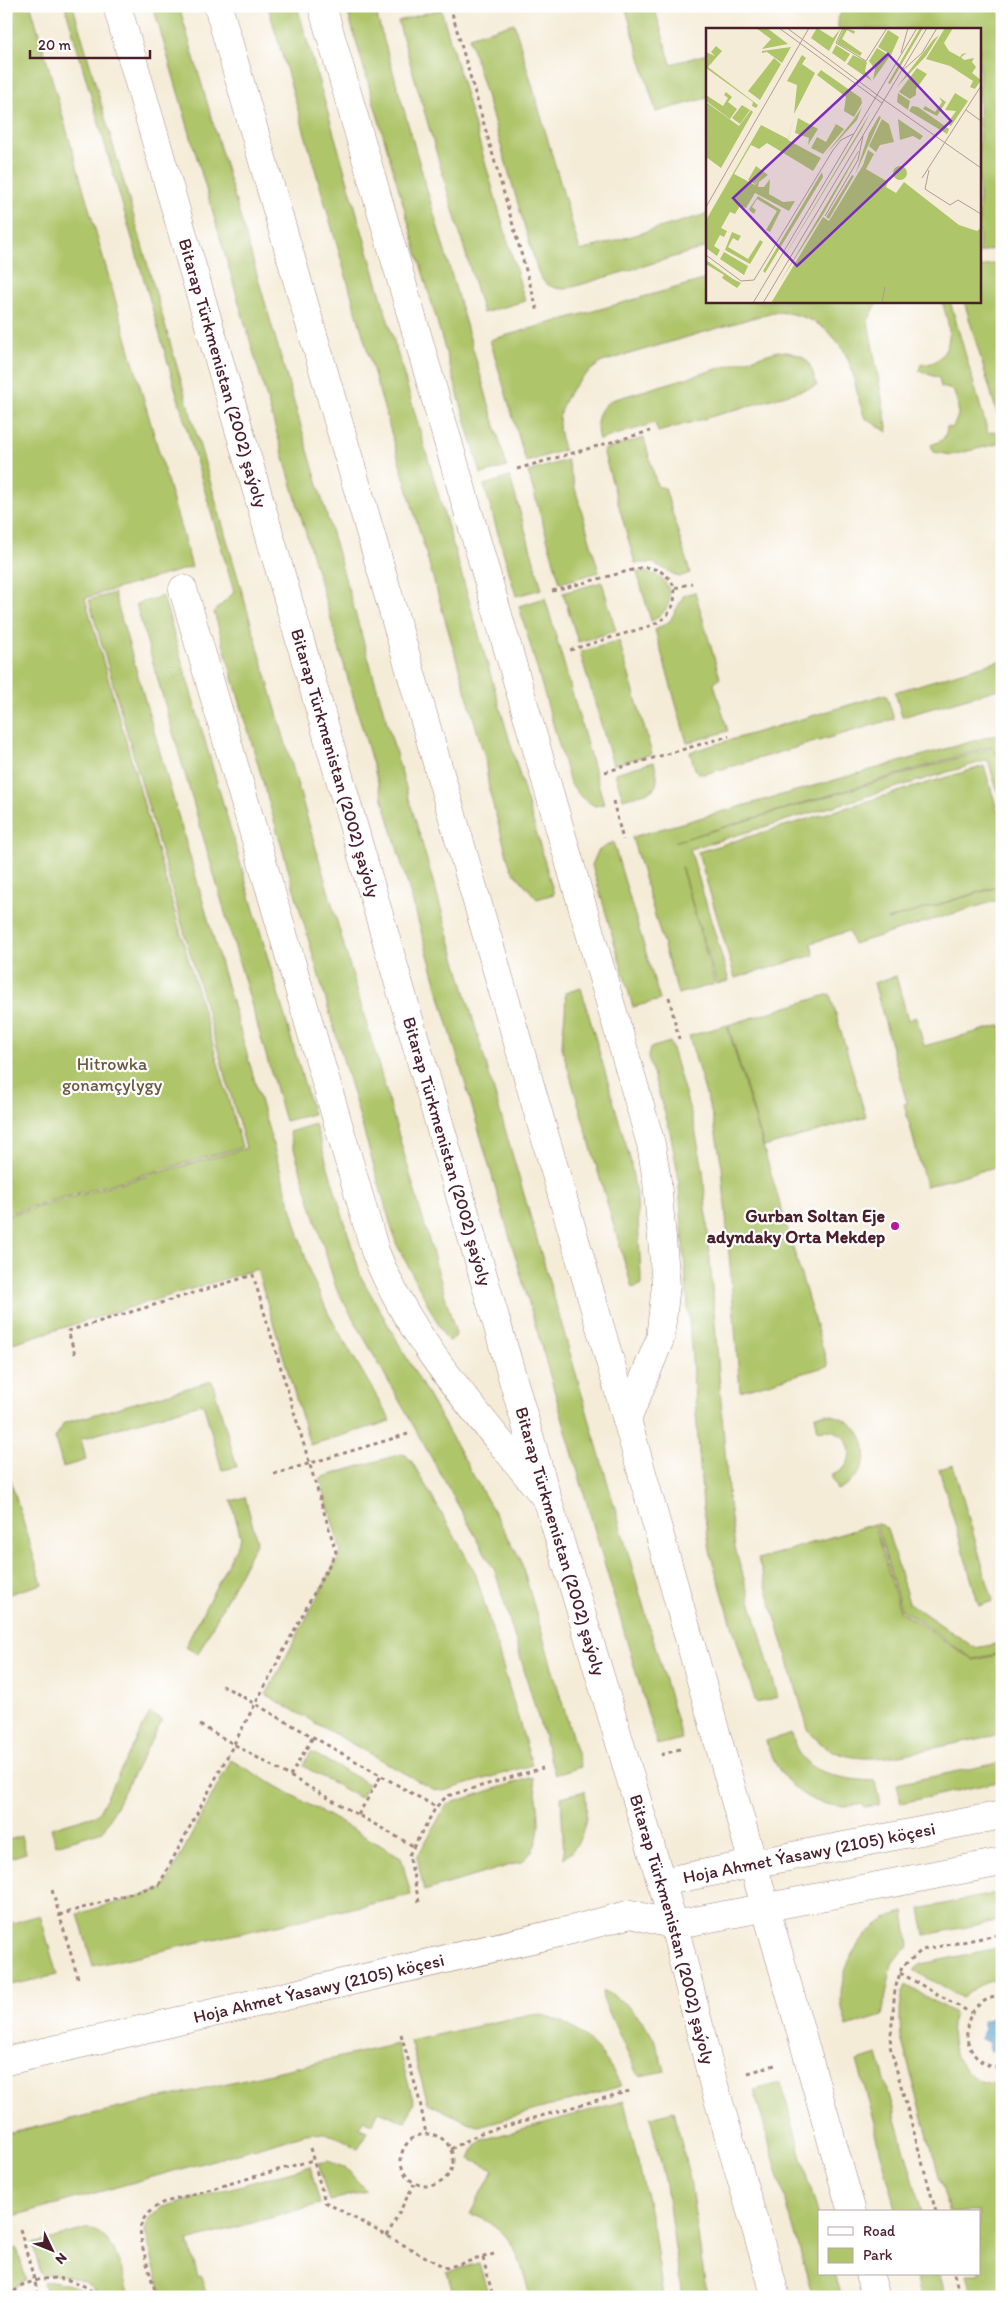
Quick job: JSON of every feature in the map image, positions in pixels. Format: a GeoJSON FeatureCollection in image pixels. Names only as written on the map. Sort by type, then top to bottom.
{"type":"FeatureCollection","features":[{"type":"Feature","properties":{"kind":"main road","name":"Bitarap Türkmenistan (2002) şaýoly"},"geometry":{"type":"LineString","coordinates":[[117,6],[548,1501],[674,1925],[714,2082],[776,2297]]}},
{"type":"Feature","properties":{"kind":"main road"},"geometry":{"type":"LineString","coordinates":[[218,6],[627,1420],[851,2210]]}},
{"type":"Feature","properties":{"kind":"main road"},"geometry":{"type":"LineString","coordinates":[[322,6],[651,1144],[657,1181],[666,1285],[660,1339],[627,1420]]}},
{"type":"Feature","properties":{"kind":"main road"},"geometry":{"type":"LineString","coordinates":[[183,589],[382,1270],[430,1354],[548,1501]]}},
{"type":"Feature","properties":{"kind":"main road","name":"Hoja Ahmet Ýasawy (2105) köçesi"},"geometry":{"type":"LineString","coordinates":[[631,1914],[661,1882],[1002,1814]]}},
{"type":"Feature","properties":{"kind":"main road","name":"Hoja Ahmet Ýasawy (2105) köçesi"},"geometry":{"type":"LineString","coordinates":[[6,2061],[571,1930],[631,1914],[674,1925],[1002,1862]]}},
{"type":"Feature","properties":{"kind":"main road"},"geometry":{"type":"LineString","coordinates":[[765,2297],[767,2265]]}},
{"type":"Feature","properties":{"kind":"main road"},"geometry":{"type":"LineString","coordinates":[[870,2276],[876,2297]]}},
{"type":"Feature","properties":{"kind":"path"},"geometry":{"type":"LineString","coordinates":[[450,6],[538,312]]}},
{"type":"Feature","properties":{"kind":"path"},"geometry":{"type":"LineString","coordinates":[[518,469],[650,431]]}},
{"type":"Feature","properties":{"kind":"path"},"geometry":{"type":"LineString","coordinates":[[552,591],[644,567],[659,570],[670,579],[675,588],[674,604],[666,617],[660,622],[570,650]]}},
{"type":"Feature","properties":{"kind":"path"},"geometry":{"type":"LineString","coordinates":[[675,588],[692,583]]}},
{"type":"Feature","properties":{"kind":"path"},"geometry":{"type":"LineString","coordinates":[[605,772],[729,736]]}},
{"type":"Feature","properties":{"kind":"path"},"geometry":{"type":"LineString","coordinates":[[613,801],[622,840]]}},
{"type":"Feature","properties":{"kind":"path"},"geometry":{"type":"LineString","coordinates":[[669,996],[679,1039]]}},
{"type":"Feature","properties":{"kind":"path"},"geometry":{"type":"LineString","coordinates":[[59,1915],[159,1885],[336,1552],[253,1275],[68,1330],[75,1354]]}},
{"type":"Feature","properties":{"kind":"path"},"geometry":{"type":"LineString","coordinates":[[274,1474],[408,1434]]}},
{"type":"Feature","properties":{"kind":"path"},"geometry":{"type":"LineString","coordinates":[[222,1685],[436,1807]]}},
{"type":"Feature","properties":{"kind":"path"},"geometry":{"type":"LineString","coordinates":[[200,1725],[413,1846]]}},
{"type":"Feature","properties":{"kind":"path"},"geometry":{"type":"LineString","coordinates":[[290,1776],[313,1737]]}},
{"type":"Feature","properties":{"kind":"path"},"geometry":{"type":"LineString","coordinates":[[658,1756],[684,1748]]}},
{"type":"Feature","properties":{"kind":"path"},"geometry":{"type":"LineString","coordinates":[[419,1902],[409,1856],[436,1807],[447,1796],[543,1768]]}},
{"type":"Feature","properties":{"kind":"path"},"geometry":{"type":"LineString","coordinates":[[358,1815],[381,1776]]}},
{"type":"Feature","properties":{"kind":"path"},"geometry":{"type":"LineString","coordinates":[[52,1890],[78,1978]]}},
{"type":"Feature","properties":{"kind":"path"},"geometry":{"type":"LineString","coordinates":[[935,2210],[890,2046],[893,1999],[900,1973],[908,1961],[922,1950],[1002,1934]]}},
{"type":"Feature","properties":{"kind":"path"},"geometry":{"type":"LineString","coordinates":[[900,1973],[971,2014]]}},
{"type":"Feature","properties":{"kind":"path"},"geometry":{"type":"LineString","coordinates":[[1002,1996],[988,1998],[979,2004],[971,2014],[967,2036],[969,2047],[976,2056],[985,2063],[1002,2068]]}},
{"type":"Feature","properties":{"kind":"path"},"geometry":{"type":"LineString","coordinates":[[401,2034],[420,2102],[426,2134]]}},
{"type":"Feature","properties":{"kind":"path"},"geometry":{"type":"LineString","coordinates":[[748,2073],[776,2065]]}},
{"type":"Feature","properties":{"kind":"path"},"geometry":{"type":"LineString","coordinates":[[451,2149],[481,2133],[632,2090]]}},
{"type":"Feature","properties":{"kind":"path"},"geometry":{"type":"LineString","coordinates":[[433,2134],[444,2139],[451,2149],[454,2160],[451,2172],[443,2181],[433,2187],[414,2184],[403,2172],[400,2160],[402,2149],[410,2139],[433,2134]]}},
{"type":"Feature","properties":{"kind":"path"},"geometry":{"type":"LineString","coordinates":[[310,2148],[325,2202],[446,2268],[494,2254]]}},
{"type":"Feature","properties":{"kind":"path"},"geometry":{"type":"LineString","coordinates":[[157,2297],[140,2231],[145,2217],[155,2207],[162,2203],[313,2160]]}},
{"type":"Feature","properties":{"kind":"path"},"geometry":{"type":"LineString","coordinates":[[387,2236],[414,2184]]}},
{"type":"Feature","properties":{"kind":"path"},"geometry":{"type":"LineString","coordinates":[[20,2229],[39,2297]]}},
{"type":"Feature","properties":{"kind":"path"},"geometry":{"type":"LineString","coordinates":[[483,2258],[494,2297]]}},
{"type":"Feature","properties":{"kind":"path"},"geometry":{"type":"LineString","coordinates":[[955,2276],[960,2297]]}},
{"type":"Feature","properties":{"kind":"path"},"geometry":{"type":"LineString","coordinates":[[8,2297],[19,2287],[43,2279],[65,2279],[82,2285],[98,2297]]}},
{"type":"Feature","properties":{"kind":"green space","name":"Hitrowka gonamçylygy"},"geometry":{"type":"Polygon","coordinates":[[[6,6],[31,6],[192,567],[85,598],[242,1147],[6,1214],[6,6]]]}},
{"type":"Feature","properties":{"kind":"green space"},"geometry":{"type":"Polygon","coordinates":[[[65,6],[73,6],[456,1334],[454,1339],[449,1341],[445,1337],[396,1243],[214,612],[234,592],[65,6]]]}},
{"type":"Feature","properties":{"kind":"green space"},"geometry":{"type":"Polygon","coordinates":[[[153,6],[179,6],[682,1739],[657,1745],[153,6]]]}},
{"type":"Feature","properties":{"kind":"green space"},"geometry":{"type":"Polygon","coordinates":[[[268,6],[297,6],[554,894],[537,899],[512,870],[509,863],[489,790],[485,758],[268,6]]]}},
{"type":"Feature","properties":{"kind":"green space"},"geometry":{"type":"Polygon","coordinates":[[[346,6],[374,6],[507,467],[481,474],[346,6]]]}},
{"type":"Feature","properties":{"kind":"green space"},"geometry":{"type":"Polygon","coordinates":[[[625,6],[654,6],[671,64],[706,54],[706,98],[656,112],[625,6]]]}},
{"type":"Feature","properties":{"kind":"green space"},"geometry":{"type":"Polygon","coordinates":[[[864,6],[1002,6],[1002,246],[980,253],[980,28],[838,28],[838,18],[841,13],[864,6]]]}},
{"type":"Feature","properties":{"kind":"green space"},"geometry":{"type":"Polygon","coordinates":[[[441,9],[525,301],[483,313],[398,21],[441,9]]]}},
{"type":"Feature","properties":{"kind":"green space"},"geometry":{"type":"Polygon","coordinates":[[[514,23],[580,251],[706,214],[706,247],[566,289],[553,287],[546,283],[538,272],[469,37],[514,23]]]}},
{"type":"Feature","properties":{"kind":"green space"},"geometry":{"type":"Polygon","coordinates":[[[1002,261],[1002,427],[964,302],[980,302],[980,268],[1002,261]]]}},
{"type":"Feature","properties":{"kind":"green space"},"geometry":{"type":"Polygon","coordinates":[[[706,279],[706,302],[878,302],[868,321],[888,432],[865,418],[849,362],[836,340],[828,332],[808,319],[797,315],[773,312],[602,362],[579,381],[567,396],[563,405],[559,424],[564,450],[526,462],[490,340],[706,279]]]}},
{"type":"Feature","properties":{"kind":"green space"},"geometry":{"type":"Polygon","coordinates":[[[942,302],[950,302],[988,433],[1002,430],[1002,443],[951,455],[934,452],[931,445],[943,439],[947,427],[952,428],[955,423],[958,414],[957,400],[953,390],[941,387],[939,378],[919,371],[921,364],[935,361],[946,349],[949,329],[942,302]]]}},
{"type":"Feature","properties":{"kind":"green space"},"geometry":{"type":"Polygon","coordinates":[[[778,351],[795,354],[805,359],[812,370],[817,386],[658,432],[655,423],[599,440],[598,417],[603,408],[612,400],[778,351]]]}},
{"type":"Feature","properties":{"kind":"green space"},"geometry":{"type":"Polygon","coordinates":[[[644,438],[657,486],[665,488],[690,573],[679,577],[653,563],[635,563],[603,450],[644,438]]]}},
{"type":"Feature","properties":{"kind":"green space"},"geometry":{"type":"Polygon","coordinates":[[[567,460],[599,572],[560,583],[528,472],[567,460]]]}},
{"type":"Feature","properties":{"kind":"green space"},"geometry":{"type":"Polygon","coordinates":[[[510,477],[542,589],[516,596],[484,485],[510,477]]]}},
{"type":"Feature","properties":{"kind":"green space"},"geometry":{"type":"Polygon","coordinates":[[[637,572],[658,576],[665,582],[669,590],[670,599],[667,607],[661,615],[651,621],[637,572]]]}},
{"type":"Feature","properties":{"kind":"green space"},"geometry":{"type":"Polygon","coordinates":[[[602,582],[616,631],[578,642],[563,593],[602,582]]]}},
{"type":"Feature","properties":{"kind":"green space"},"geometry":{"type":"Polygon","coordinates":[[[695,592],[720,678],[714,684],[728,731],[687,743],[655,630],[670,621],[684,595],[695,592]]]}},
{"type":"Feature","properties":{"kind":"green space"},"geometry":{"type":"Polygon","coordinates":[[[114,593],[310,1273],[329,1315],[391,1421],[310,1445],[257,1269],[6,1345],[6,1216],[246,1148],[89,600],[114,593]]]}},
{"type":"Feature","properties":{"kind":"green space"},"geometry":{"type":"Polygon","coordinates":[[[163,596],[313,1114],[285,1121],[136,604],[163,596]]]}},
{"type":"Feature","properties":{"kind":"green space"},"geometry":{"type":"Polygon","coordinates":[[[545,598],[604,804],[595,806],[582,798],[570,783],[519,606],[545,598]]]}},
{"type":"Feature","properties":{"kind":"green space"},"geometry":{"type":"Polygon","coordinates":[[[619,641],[652,754],[613,765],[580,652],[619,641]]]}},
{"type":"Feature","properties":{"kind":"green space"},"geometry":{"type":"Polygon","coordinates":[[[1002,660],[1002,688],[902,717],[895,692],[1002,660]]]}},
{"type":"Feature","properties":{"kind":"green space"},"geometry":{"type":"Polygon","coordinates":[[[886,694],[894,719],[705,774],[699,773],[695,769],[690,752],[886,694]]]}},
{"type":"Feature","properties":{"kind":"green space"},"geometry":{"type":"Polygon","coordinates":[[[1002,733],[1002,761],[992,746],[674,842],[992,748],[1002,762],[1002,807],[988,760],[690,849],[729,981],[717,984],[681,866],[715,984],[678,994],[632,837],[1002,733]]]}},
{"type":"Feature","properties":{"kind":"green space"},"geometry":{"type":"Polygon","coordinates":[[[654,762],[657,781],[652,790],[623,799],[615,773],[654,762]]]}},
{"type":"Feature","properties":{"kind":"green space"},"geometry":{"type":"Polygon","coordinates":[[[984,766],[1002,825],[1002,885],[887,920],[1002,886],[1002,899],[853,944],[849,931],[811,943],[814,955],[735,978],[698,852],[984,766]]]}},
{"type":"Feature","properties":{"kind":"green space"},"geometry":{"type":"Polygon","coordinates":[[[613,842],[660,1000],[633,1007],[592,865],[598,851],[613,842]]]}},
{"type":"Feature","properties":{"kind":"green space"},"geometry":{"type":"Polygon","coordinates":[[[896,976],[908,1020],[916,1017],[924,1046],[1002,1025],[1002,1165],[926,1186],[904,1104],[907,1103],[874,983],[896,976]]]}},
{"type":"Feature","properties":{"kind":"green space"},"geometry":{"type":"Polygon","coordinates":[[[581,988],[630,1159],[637,1200],[641,1285],[632,1288],[562,1048],[565,993],[581,988]]]}},
{"type":"Feature","properties":{"kind":"green space"},"geometry":{"type":"Polygon","coordinates":[[[830,994],[866,1117],[764,1147],[728,1025],[830,994]]]}},
{"type":"Feature","properties":{"kind":"green space"},"geometry":{"type":"Polygon","coordinates":[[[727,1025],[828,1366],[740,1391],[722,1167],[713,1119],[689,1036],[727,1025]]]}},
{"type":"Feature","properties":{"kind":"green space"},"geometry":{"type":"Polygon","coordinates":[[[670,1042],[694,1124],[703,1170],[729,1503],[735,1548],[778,1697],[756,1703],[711,1556],[703,1507],[678,1174],[670,1131],[648,1057],[650,1048],[670,1042]]]}},
{"type":"Feature","properties":{"kind":"green space"},"geometry":{"type":"Polygon","coordinates":[[[315,1124],[361,1277],[520,1558],[581,1767],[555,1775],[495,1571],[336,1288],[289,1132],[315,1124]]]}},
{"type":"Feature","properties":{"kind":"green space"},"geometry":{"type":"Polygon","coordinates":[[[212,1381],[237,1467],[222,1470],[203,1403],[81,1439],[86,1460],[63,1467],[55,1439],[64,1423],[212,1381]]]}},
{"type":"Feature","properties":{"kind":"green space"},"geometry":{"type":"Polygon","coordinates":[[[826,1414],[841,1418],[853,1426],[861,1436],[865,1447],[865,1459],[860,1471],[851,1482],[837,1490],[831,1475],[841,1470],[847,1464],[850,1455],[849,1447],[845,1439],[838,1433],[829,1430],[818,1431],[815,1415],[826,1414]]]}},
{"type":"Feature","properties":{"kind":"green space"},"geometry":{"type":"Polygon","coordinates":[[[401,1454],[406,1455],[412,1462],[475,1572],[532,1765],[444,1791],[432,1789],[266,1695],[341,1552],[320,1478],[401,1454]]]}},
{"type":"Feature","properties":{"kind":"green space"},"geometry":{"type":"Polygon","coordinates":[[[6,1465],[42,1584],[6,1595],[6,1465]]]}},
{"type":"Feature","properties":{"kind":"green space"},"geometry":{"type":"Polygon","coordinates":[[[953,1465],[993,1601],[979,1606],[939,1469],[953,1465]]]}},
{"type":"Feature","properties":{"kind":"green space"},"geometry":{"type":"Polygon","coordinates":[[[245,1497],[257,1541],[198,1654],[185,1647],[241,1538],[231,1501],[245,1497]]]}},
{"type":"Feature","properties":{"kind":"green space"},"geometry":{"type":"Polygon","coordinates":[[[874,1524],[900,1611],[973,1660],[1002,1654],[1002,1734],[901,1755],[866,1758],[834,1751],[820,1743],[808,1729],[758,1559],[874,1524]]]}},
{"type":"Feature","properties":{"kind":"green space"},"geometry":{"type":"Polygon","coordinates":[[[876,1524],[882,1525],[887,1529],[909,1603],[975,1648],[1002,1643],[1002,1653],[973,1659],[901,1609],[876,1524]]]}},
{"type":"Feature","properties":{"kind":"green space"},"geometry":{"type":"Polygon","coordinates":[[[150,1713],[162,1720],[103,1831],[56,1845],[51,1828],[98,1814],[150,1713]]]}},
{"type":"Feature","properties":{"kind":"green space"},"geometry":{"type":"Polygon","coordinates":[[[792,1733],[798,1752],[813,1767],[844,1778],[875,1781],[880,1805],[864,1807],[863,1804],[829,1805],[801,1793],[780,1771],[766,1741],[792,1733]]]}},
{"type":"Feature","properties":{"kind":"green space"},"geometry":{"type":"Polygon","coordinates":[[[311,1752],[368,1784],[360,1798],[303,1766],[311,1752]]]}},
{"type":"Feature","properties":{"kind":"green space"},"geometry":{"type":"Polygon","coordinates":[[[231,1760],[401,1857],[411,1895],[93,1966],[78,1914],[163,1889],[231,1760]]]}},
{"type":"Feature","properties":{"kind":"green space"},"geometry":{"type":"Polygon","coordinates":[[[1002,1762],[1002,1781],[901,1803],[897,1784],[1002,1762]]]}},
{"type":"Feature","properties":{"kind":"green space"},"geometry":{"type":"Polygon","coordinates":[[[533,1777],[539,1810],[539,1822],[535,1845],[529,1854],[521,1862],[424,1891],[417,1857],[447,1804],[533,1777]]]}},
{"type":"Feature","properties":{"kind":"green space"},"geometry":{"type":"Polygon","coordinates":[[[585,1791],[586,1819],[584,1828],[577,1844],[564,1859],[561,1797],[585,1791]]]}},
{"type":"Feature","properties":{"kind":"green space"},"geometry":{"type":"Polygon","coordinates":[[[21,1836],[26,1853],[6,1859],[6,1841],[21,1836]]]}},
{"type":"Feature","properties":{"kind":"green space"},"geometry":{"type":"Polygon","coordinates":[[[1002,1892],[1002,1920],[925,1935],[920,1909],[1002,1892]]]}},
{"type":"Feature","properties":{"kind":"green space"},"geometry":{"type":"Polygon","coordinates":[[[904,1912],[909,1946],[892,1964],[882,2016],[847,2027],[841,1997],[842,1983],[851,1956],[868,1933],[891,1916],[904,1912]]]}},
{"type":"Feature","properties":{"kind":"green space"},"geometry":{"type":"Polygon","coordinates":[[[40,1915],[57,1975],[6,1986],[6,1925],[40,1915]]]}},
{"type":"Feature","properties":{"kind":"green space"},"geometry":{"type":"Polygon","coordinates":[[[1002,1947],[1002,1979],[980,1985],[962,1998],[913,1970],[922,1964],[1002,1947]]]}},
{"type":"Feature","properties":{"kind":"green space"},"geometry":{"type":"Polygon","coordinates":[[[906,1985],[954,2013],[952,2040],[954,2052],[959,2062],[966,2071],[976,2078],[988,2083],[1002,2085],[1002,2288],[973,2296],[968,2276],[980,2276],[980,2210],[948,2210],[901,2038],[900,2018],[903,1991],[906,1985]]]}},
{"type":"Feature","properties":{"kind":"green space"},"geometry":{"type":"Polygon","coordinates":[[[604,1991],[627,2006],[644,2023],[651,2033],[665,2071],[640,2076],[636,2072],[603,1999],[602,1992],[604,1991]]]}},
{"type":"Feature","properties":{"kind":"green space"},"geometry":{"type":"Polygon","coordinates":[[[531,2014],[545,2016],[573,2028],[606,2061],[621,2086],[479,2126],[428,2103],[410,2041],[531,2014]]]}},
{"type":"Feature","properties":{"kind":"green space"},"geometry":{"type":"Polygon","coordinates":[[[397,2044],[414,2103],[406,2122],[378,2111],[373,2124],[363,2120],[360,2128],[367,2131],[357,2149],[333,2136],[306,2134],[6,2218],[6,2134],[397,2044]]]}},
{"type":"Feature","properties":{"kind":"green space"},"geometry":{"type":"Polygon","coordinates":[[[878,2055],[921,2210],[896,2210],[875,2133],[875,2123],[857,2061],[878,2055]]]}},
{"type":"Feature","properties":{"kind":"green space"},"geometry":{"type":"Polygon","coordinates":[[[781,2083],[818,2213],[818,2276],[836,2276],[842,2297],[813,2297],[754,2090],[781,2083]]]}},
{"type":"Feature","properties":{"kind":"green space"},"geometry":{"type":"Polygon","coordinates":[[[624,2101],[654,2231],[663,2297],[530,2297],[518,2257],[505,2236],[485,2220],[470,2214],[494,2170],[470,2159],[473,2151],[482,2140],[624,2101]]]}},
{"type":"Feature","properties":{"kind":"green space"},"geometry":{"type":"Polygon","coordinates":[[[674,2111],[690,2180],[707,2297],[682,2297],[666,2185],[650,2117],[674,2111]]]}},
{"type":"Feature","properties":{"kind":"green space"},"geometry":{"type":"Polygon","coordinates":[[[328,2161],[346,2168],[366,2191],[329,2201],[318,2163],[328,2161]]]}},
{"type":"Feature","properties":{"kind":"green space"},"geometry":{"type":"Polygon","coordinates":[[[310,2166],[320,2204],[188,2241],[198,2277],[201,2276],[207,2297],[162,2297],[145,2231],[148,2220],[163,2207],[310,2166]]]}},
{"type":"Feature","properties":{"kind":"green space"},"geometry":{"type":"Polygon","coordinates":[[[89,2228],[106,2239],[112,2247],[121,2267],[129,2297],[103,2297],[90,2286],[75,2278],[59,2275],[41,2275],[33,2244],[89,2228]]]}},
{"type":"Feature","properties":{"kind":"green space"},"geometry":{"type":"Polygon","coordinates":[[[17,2248],[26,2280],[6,2293],[6,2251],[17,2248]]]}},
{"type":"Feature","properties":{"kind":"green space"},"geometry":{"type":"Polygon","coordinates":[[[479,2263],[489,2297],[454,2297],[447,2272],[479,2263]]]}},
{"type":"Feature","properties":{"kind":"green space"},"geometry":{"type":"Polygon","coordinates":[[[916,2276],[941,2276],[946,2297],[922,2297],[916,2276]]]}},
{"type":"Feature","properties":{"kind":"green space"},"geometry":{"type":"Polygon","coordinates":[[[53,2281],[75,2286],[93,2297],[76,2297],[76,2295],[47,2297],[43,2282],[53,2281]]]}},
{"type":"Feature","properties":{"kind":"water"},"geometry":{"type":"Polygon","coordinates":[[[997,2011],[1002,2014],[1002,2050],[990,2051],[989,2043],[980,2038],[985,2029],[983,2021],[992,2018],[997,2011]]]}},
{"type":"Feature","properties":{"kind":"place","name":"Gurban Soltan Eje adyndaky Orta Mekdep"},"geometry":{"type":"Point","coordinates":[895,1226]}}]}
